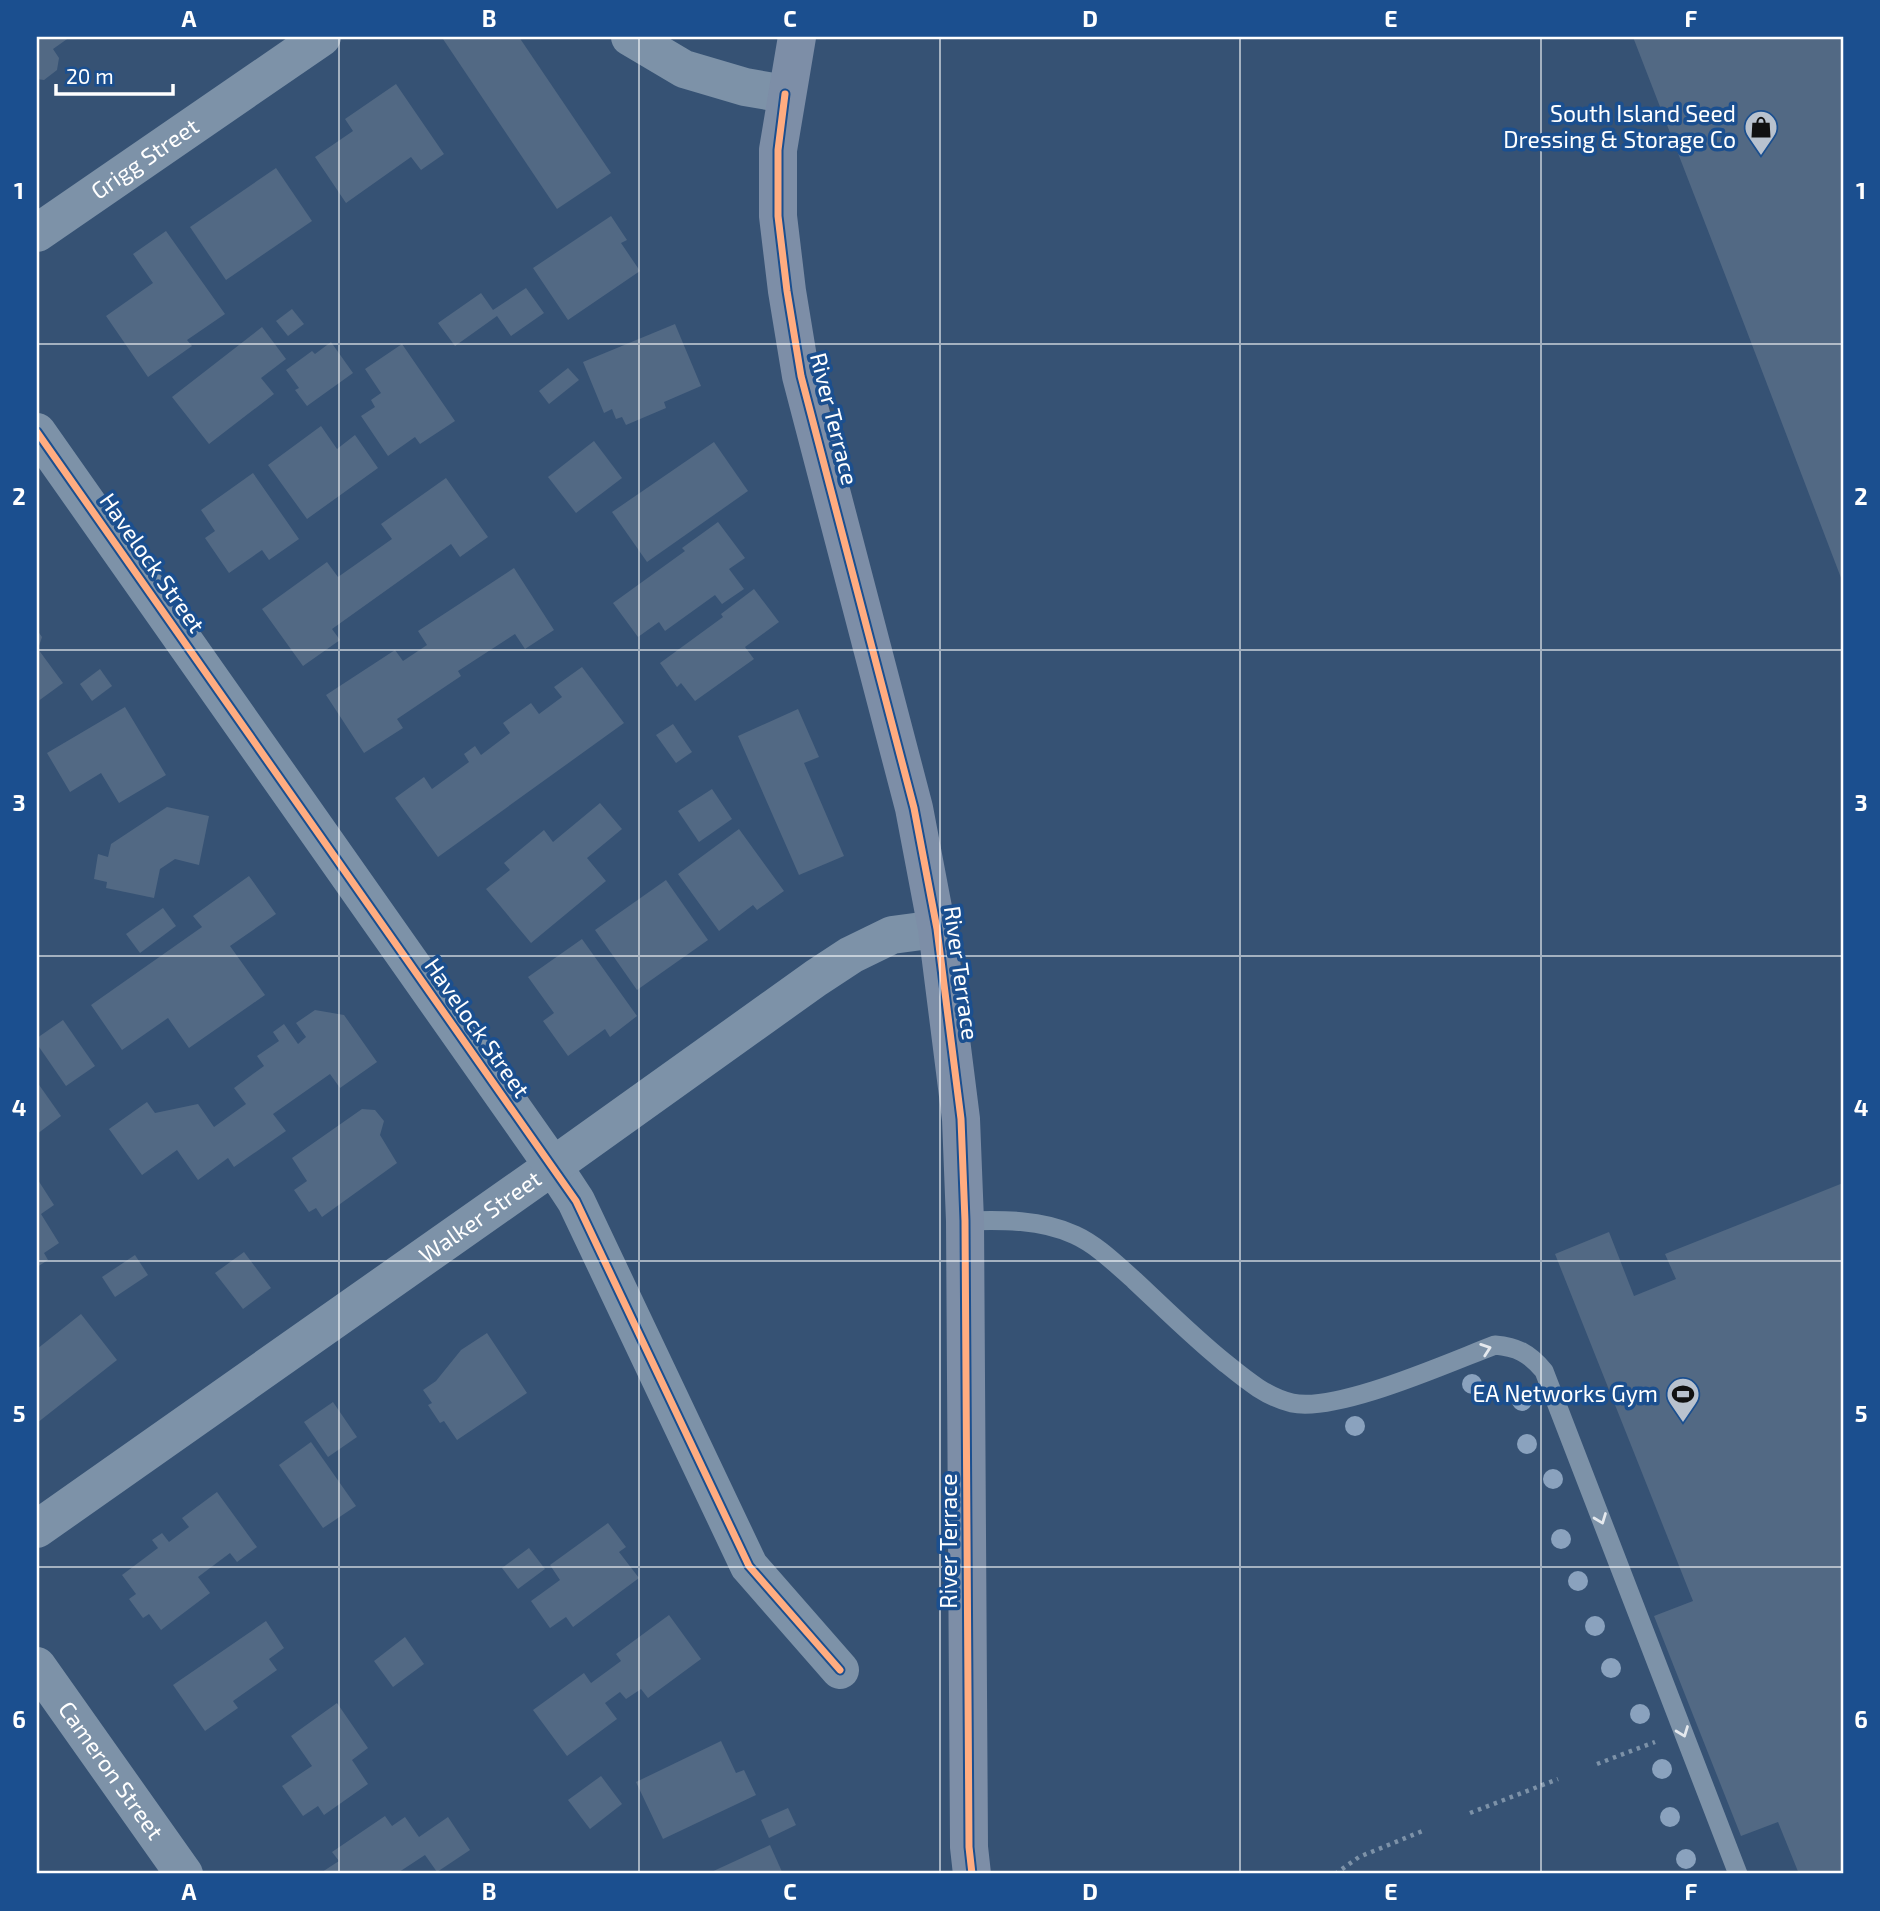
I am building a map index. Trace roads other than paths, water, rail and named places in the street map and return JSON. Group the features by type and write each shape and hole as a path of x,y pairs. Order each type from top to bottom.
{"main road":[{"name":"River Terrace","path":"797,37 785,94 778,150 778,216 787,291 802,376 915,808 937,929 961,1119 965,1222 969,1847 972,1874"}],"street":[{"name":"Grigg Street","path":"37,233 322,37"},
{"path":"629,37 684,69 744,87 785,94"},
{"name":"Havelock Street","path":"37,432 576,1200 749,1566 839,1670"},
{"name":"Walker Street","path":"37,1529 816,978 892,935 937,929"},
{"name":"Cameron Street","path":"37,1666 184,1874"}],"lane":[{"path":"965,1222 1009,1220 1045,1225 1076,1235 1105,1254 1240,1375 1262,1391 1293,1403 1323,1403 1346,1398 1495,1345 1515,1347 1533,1357 1544,1371 1738,1874"}],"place":[{"name":"South Island Seed Dressing & Storage Co","path":"1761,157"},
{"name":"EA Networks Gym","path":"1683,1424"}]}
